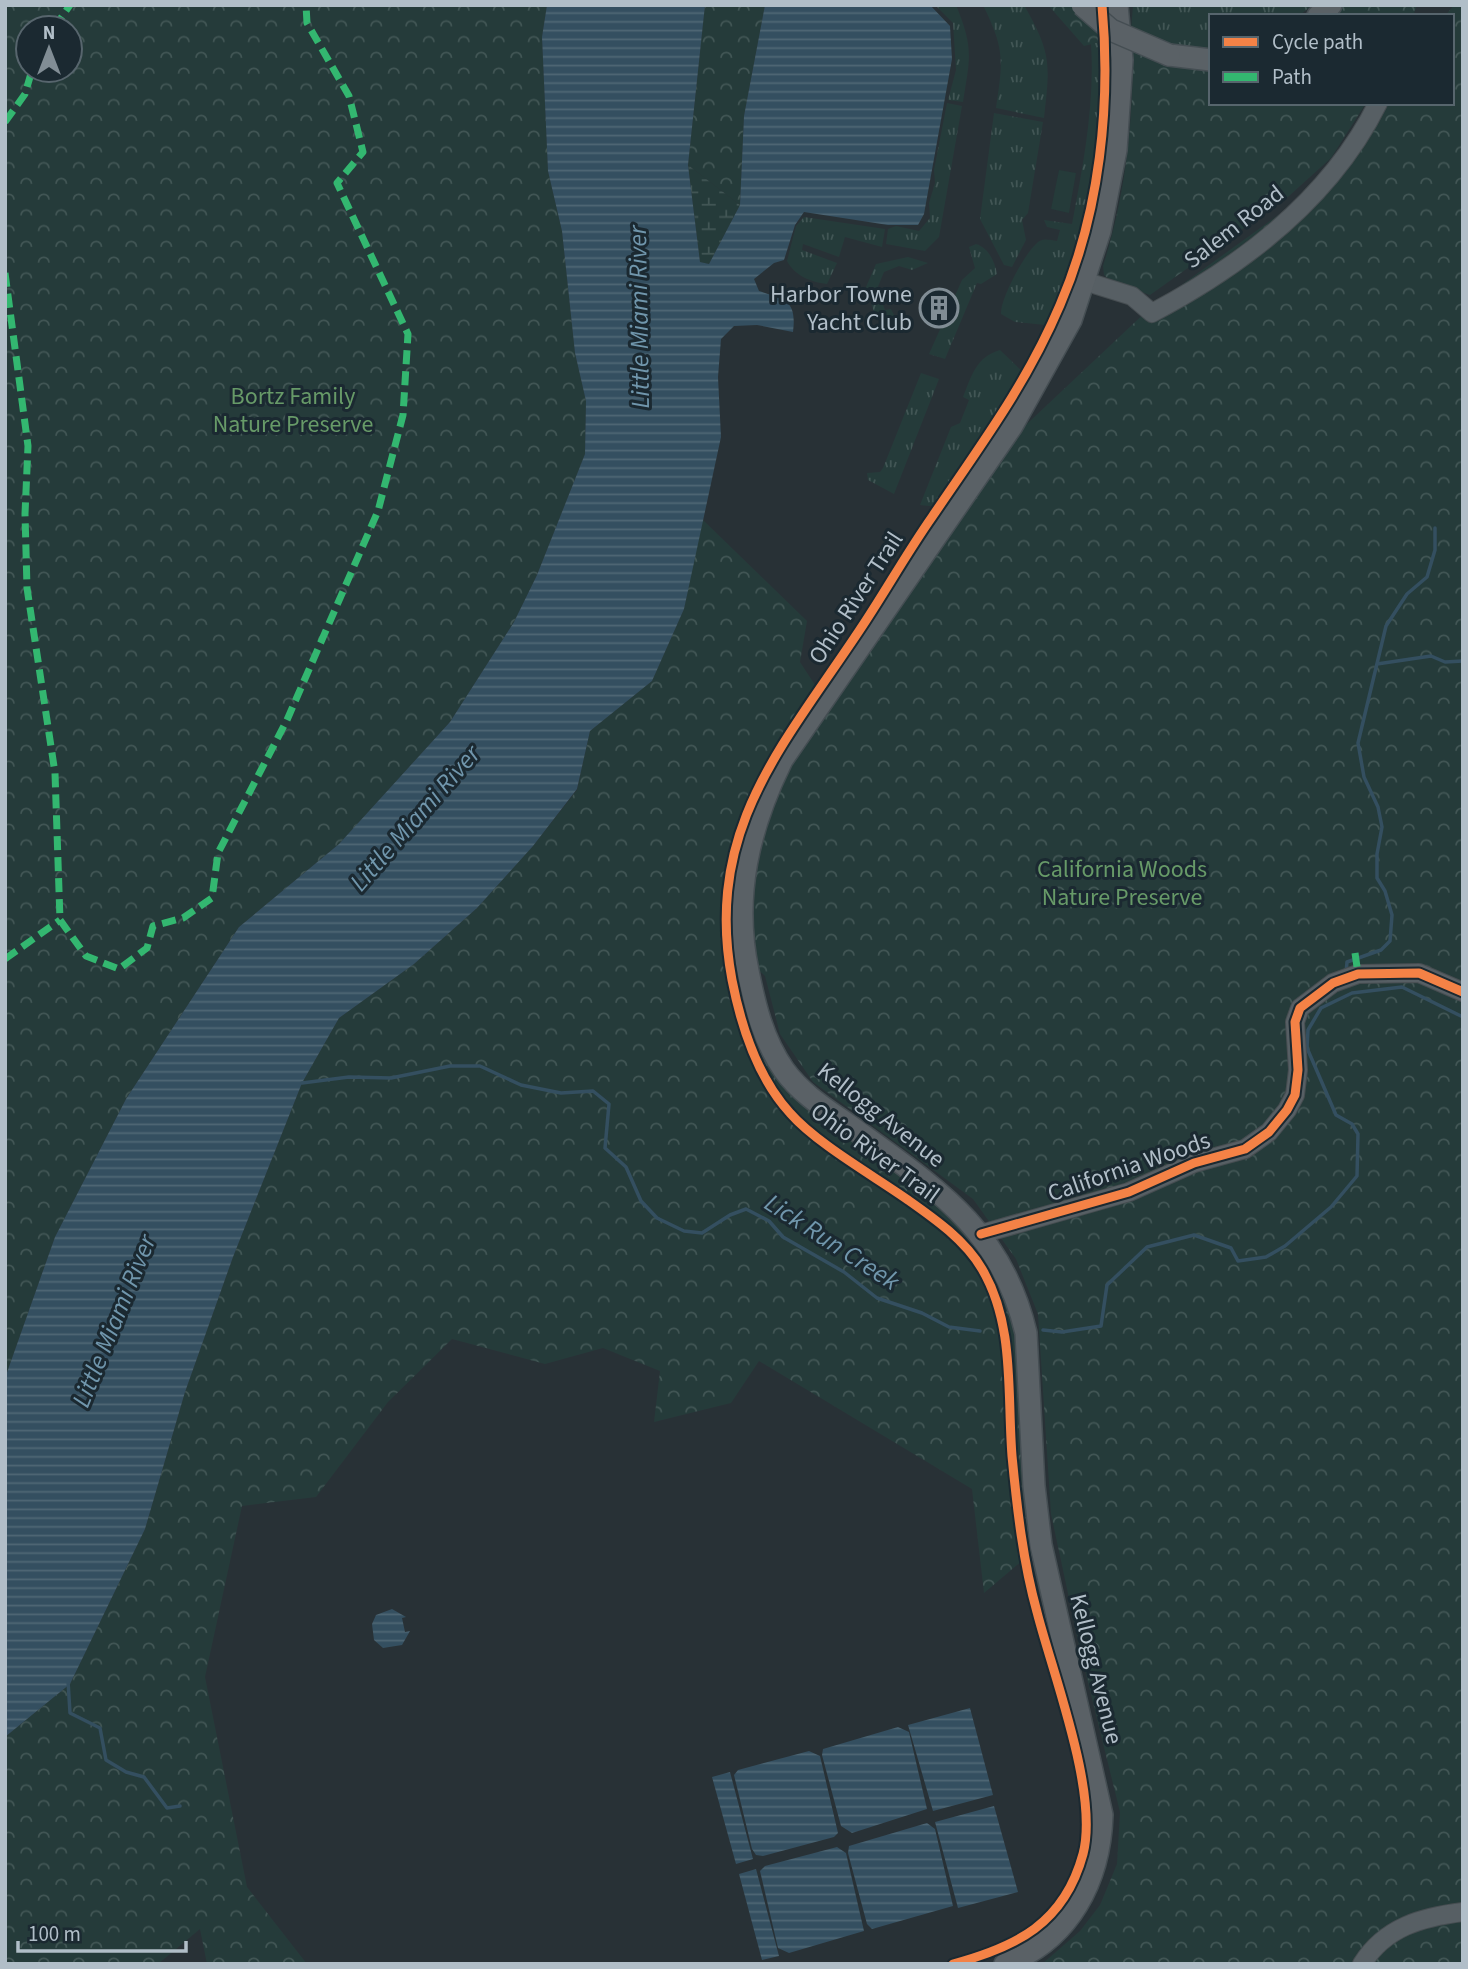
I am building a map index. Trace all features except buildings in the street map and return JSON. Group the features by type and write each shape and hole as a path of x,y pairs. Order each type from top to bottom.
{"main road":[{"path":"1082,5 1111,30 1169,55 1209,60"},
{"name":"Kellogg Avenue","path":"1009,1963 1039,1947 1057,1931 1083,1896 1098,1861 1102,1815 1041,1545 1034,1486 1026,1333 1014,1292 981,1234 948,1201 809,1097 785,1070 765,1036 747,969 742,930 743,878 755,821 782,760 1012,426 1058,348 1084,281 1106,206 1116,150 1122,87 1118,15"}],"street":[{"path":"1118,15 1124,20 1128,5"},
{"name":"Salem Road","path":"1084,281 1132,296 1152,313 1188,294 1252,250 1313,194 1359,138 1377,105"},
{"name":"California Woods","path":"981,1234 1129,1192 1194,1163 1245,1149 1287,1110 1295,1095 1298,1070 1295,1023 1300,1009 1333,983 1358,974 1419,972 1463,992"},
{"path":"1362,1964 1373,1948 1402,1926 1435,1915 1463,1912"}],"green space":[{"name":"Bortz Family Nature Preserve","path":"5,5 547,5 542,37 548,171 562,231 575,353 586,401 585,454 537,575 514,622 450,722 339,844 239,927 126,1099 55,1237 5,1378"},
{"path":"705,5 765,5 744,116 740,205 688,165"},
{"path":"935,5 956,5 966,32 969,63 963,102 948,100 956,70 953,23"},
{"path":"983,5 1024,5 1040,36 1047,60 1044,118 996,108 1001,66 999,45"},
{"path":"1048,5 1075,5 1100,30 1100,42 1084,46"},
{"path":"1133,5 1312,5 1301,14 1209,14 1209,49 1162,44 1131,31"},
{"path":"1342,5 1417,5 1414,14 1332,14"},
{"name":"California Woods Nature Preserve","path":"1454,5 1463,5 1463,1964 1042,1964 1080,1931 1100,1905 1117,1864 1120,1812 1081,1654 1051,1514 1038,1314 1016,1259 973,1199 813,1082 780,1034 765,976 746,959 785,1070 948,1201 1018,1300 1041,1545 984,1593 972,1489 759,1361 731,1403 654,1422 660,1371 603,1348 545,1364 452,1339 388,1402 316,1497 242,1506 205,1677 247,1887 307,1964 207,1964 200,1929 158,1964 5,1964 5,1737 70,1684 145,1529 185,1392 233,1257 302,1083 339,1018 414,964 477,908 533,846 577,790 590,731 652,681 684,609 702,519 807,621 800,662 815,685 918,544 1011,439 1151,307 1303,197 1375,105 1454,105 1454,14 1447,14"},
{"path":"1100,42 1095,152 1083,220 1073,254 1046,325 1015,322 1001,314 1004,298 1014,278 1025,257 1038,242 1057,241 1060,230 1047,227 1044,220 1072,224 1090,112 1091,44"},
{"path":"1133,48 1209,62 1209,105 1365,105 1331,158 1289,196 1150,295 1111,281 1104,275 1103,266 1123,185 1132,104"},
{"path":"947,103 962,106 939,237 925,251 886,244 888,229 896,226 919,231 930,218 929,203 935,183 934,170"},
{"path":"994,113 1043,122 1028,213 1022,220 1026,240 1012,267 1004,265 980,219"},
{"path":"688,165 740,205 709,264 700,262"},
{"path":"1059,170 1076,173 1069,213 1051,209"},
{"path":"804,217 885,229 882,247 845,237 839,257 803,244 802,250 837,263 827,284 809,280 794,271 787,261 796,226"},
{"path":"976,244 991,256 997,274 981,284 977,283 945,359 929,354 962,280 975,268 969,247"},
{"path":"908,257 928,263 912,270 899,266 884,272 877,289 885,310 891,309 897,321 905,326 903,330 875,315 866,287 876,264"},
{"path":"1000,350 1026,375 938,507 920,505 951,427 960,423 969,400 963,397 972,374 985,357"},
{"path":"921,373 939,379 894,494 868,480 867,473 880,472 883,468"}],"water":[{"name":"Little Miami River","path":"547,5 705,5 688,165 700,262 709,264 740,205 744,116 765,5 930,5 950,26 952,59 924,214 918,225 888,225 804,212 795,225 784,260 774,263 754,279 759,291 782,299 791,307 793,332 757,325 734,326 721,339 718,377 721,437 684,609 652,681 590,731 577,789 533,846 477,908 414,964 339,1018 302,1083 233,1257 185,1392 145,1529 70,1684 5,1737 5,1378 55,1237 126,1099 239,927 339,844 450,722 514,622 537,575 585,454 586,401 575,353 562,231 548,171 542,37"},
{"path":"392,1609 406,1617 402,1618 405,1632 410,1631 402,1645 383,1648 374,1640 372,1624 376,1615"},
{"path":"970,1708 993,1795 933,1811 908,1725"},
{"path":"898,1727 909,1732 927,1809 852,1833 841,1826 822,1755 823,1749"},
{"path":"809,1751 820,1756 838,1833 834,1837 763,1856 756,1855 752,1849 734,1775 738,1770"},
{"path":"730,1772 753,1859 736,1864 712,1777"},
{"path":"994,1806 1018,1892 958,1908 935,1822"},
{"path":"927,1823 935,1829 953,1906 872,1929 867,1924 848,1853 849,1846"},
{"path":"837,1847 846,1853 864,1931 789,1953 778,1948 760,1871 765,1866"},
{"path":"756,1869 779,1956 762,1960 739,1874"}],"waterway":[{"path":"1346,973 1347,962 1381,950 1390,941 1392,915 1385,891 1377,878 1377,854 1382,827 1378,807 1364,777 1358,743 1386,626 1407,594 1427,577 1435,550 1435,528"},
{"path":"1377,664 1431,656 1445,662 1463,661"},
{"name":"Lick Run Creek","path":"1043,1330 1062,1332 1101,1326 1107,1285 1147,1247 1194,1235 1231,1248 1238,1261 1266,1257 1285,1246 1331,1207 1357,1176 1358,1134 1352,1124 1336,1115 1307,1048 1308,1030 1321,1008 1352,993 1402,987 1463,1017"},
{"name":"Lick Run Creek","path":"302,1083 349,1077 391,1078 450,1066 480,1066 521,1085 561,1093 593,1091 609,1104 605,1148 626,1167 641,1201 657,1218 684,1231 702,1233 730,1215 746,1209 769,1221 783,1237 844,1272 877,1298 922,1313 949,1327 980,1331"},
{"path":"68,1681 70,1713 100,1728 106,1760 126,1772 144,1777 167,1808 180,1806"}],"marked path":[{"path":"64,14 70,5"},
{"path":"5,273 28,446 25,514 27,588 55,773 60,920 86,956 119,969 147,948 153,926 183,918 212,898 218,853 287,720 378,511 403,415 408,334 337,183 363,152 349,96 307,23 306,5"},
{"path":"5,122 25,94 28,84"},
{"path":"5,959 60,920"},
{"path":"1355,953 1358,974"}],"cycle path":[{"name":"Ohio River Trail","path":"953,1964 1017,1940 1050,1915 1075,1878 1083,1854 1086,1829 1080,1767 1032,1593 1024,1554 1012,1456 1005,1336 993,1290 967,1249 929,1215 815,1136 790,1113 768,1084 746,1033 732,980 726,927 729,878 740,834 756,793 778,753 1017,389 1060,305 1085,233 1099,158 1105,81 1102,5"},
{"path":"981,1234 1129,1192 1194,1163 1245,1149 1269,1132 1295,1095 1298,1070 1295,1022 1300,1008 1333,983 1358,974 1419,973 1463,992"}],"place":[{"name":"Harbor Towne Yacht Club","path":"939,308"}]}
